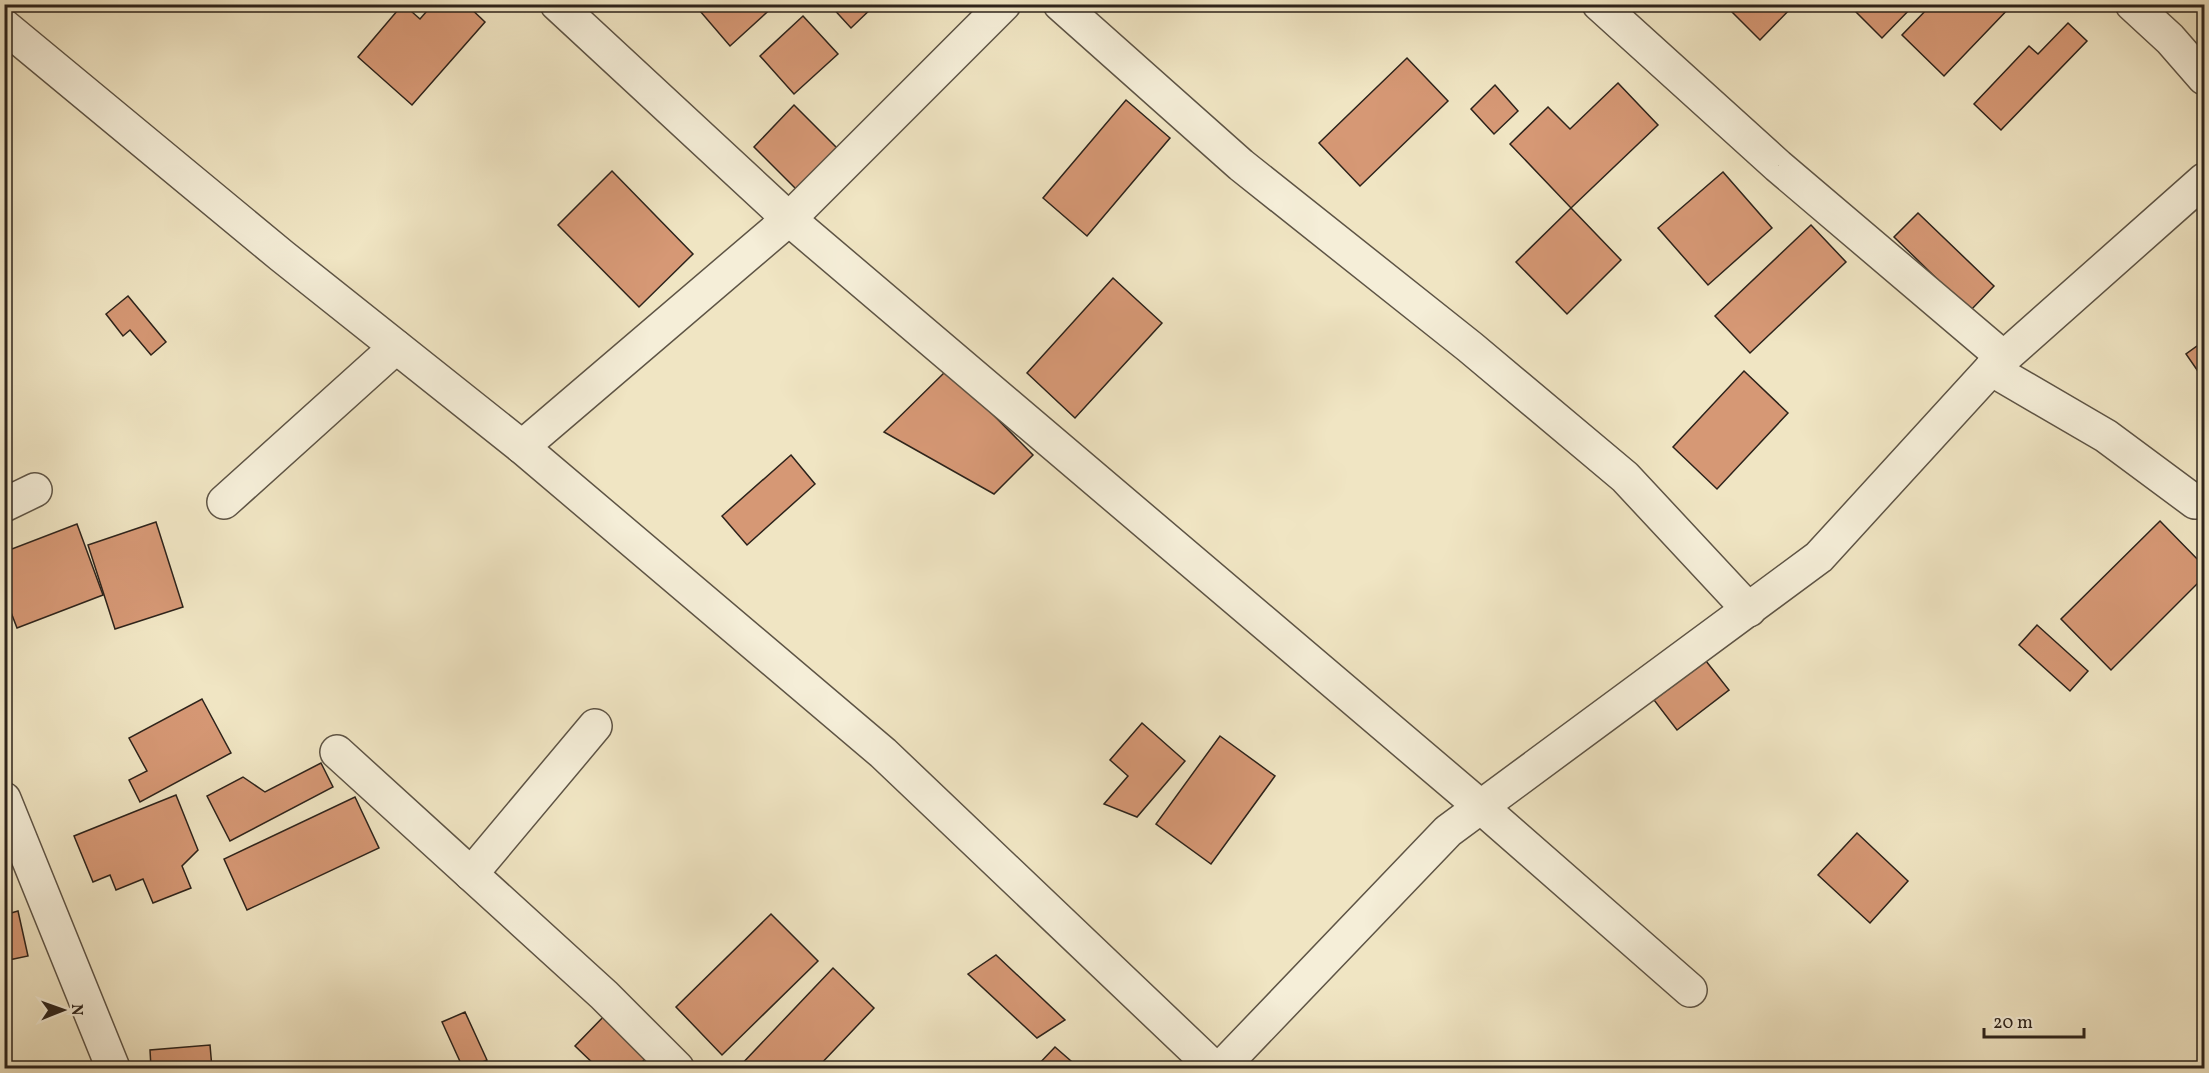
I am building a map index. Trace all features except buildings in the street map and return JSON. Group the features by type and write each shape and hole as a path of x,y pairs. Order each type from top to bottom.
{"street":[{"path":"557,4 789,219 1481,807 1690,990"},
{"path":"522,447 789,219 1004,4"},
{"path":"1060,4 1240,165 1470,347 1624,477 1749,610"},
{"path":"1599,4 1998,363 2106,436 2195,502"},
{"path":"2132,4 2170,39 2205,78"},
{"path":"4,26 282,256 522,447 883,753 1214,1068"},
{"path":"1221,1068 1448,831 1819,557 1998,363 2205,180"},
{"path":"224,502 396,347"},
{"path":"4,505 35,490"},
{"path":"471,874 595,726"},
{"path":"337,752 604,995 678,1068"},
{"path":"4,799 113,1068"}]}
